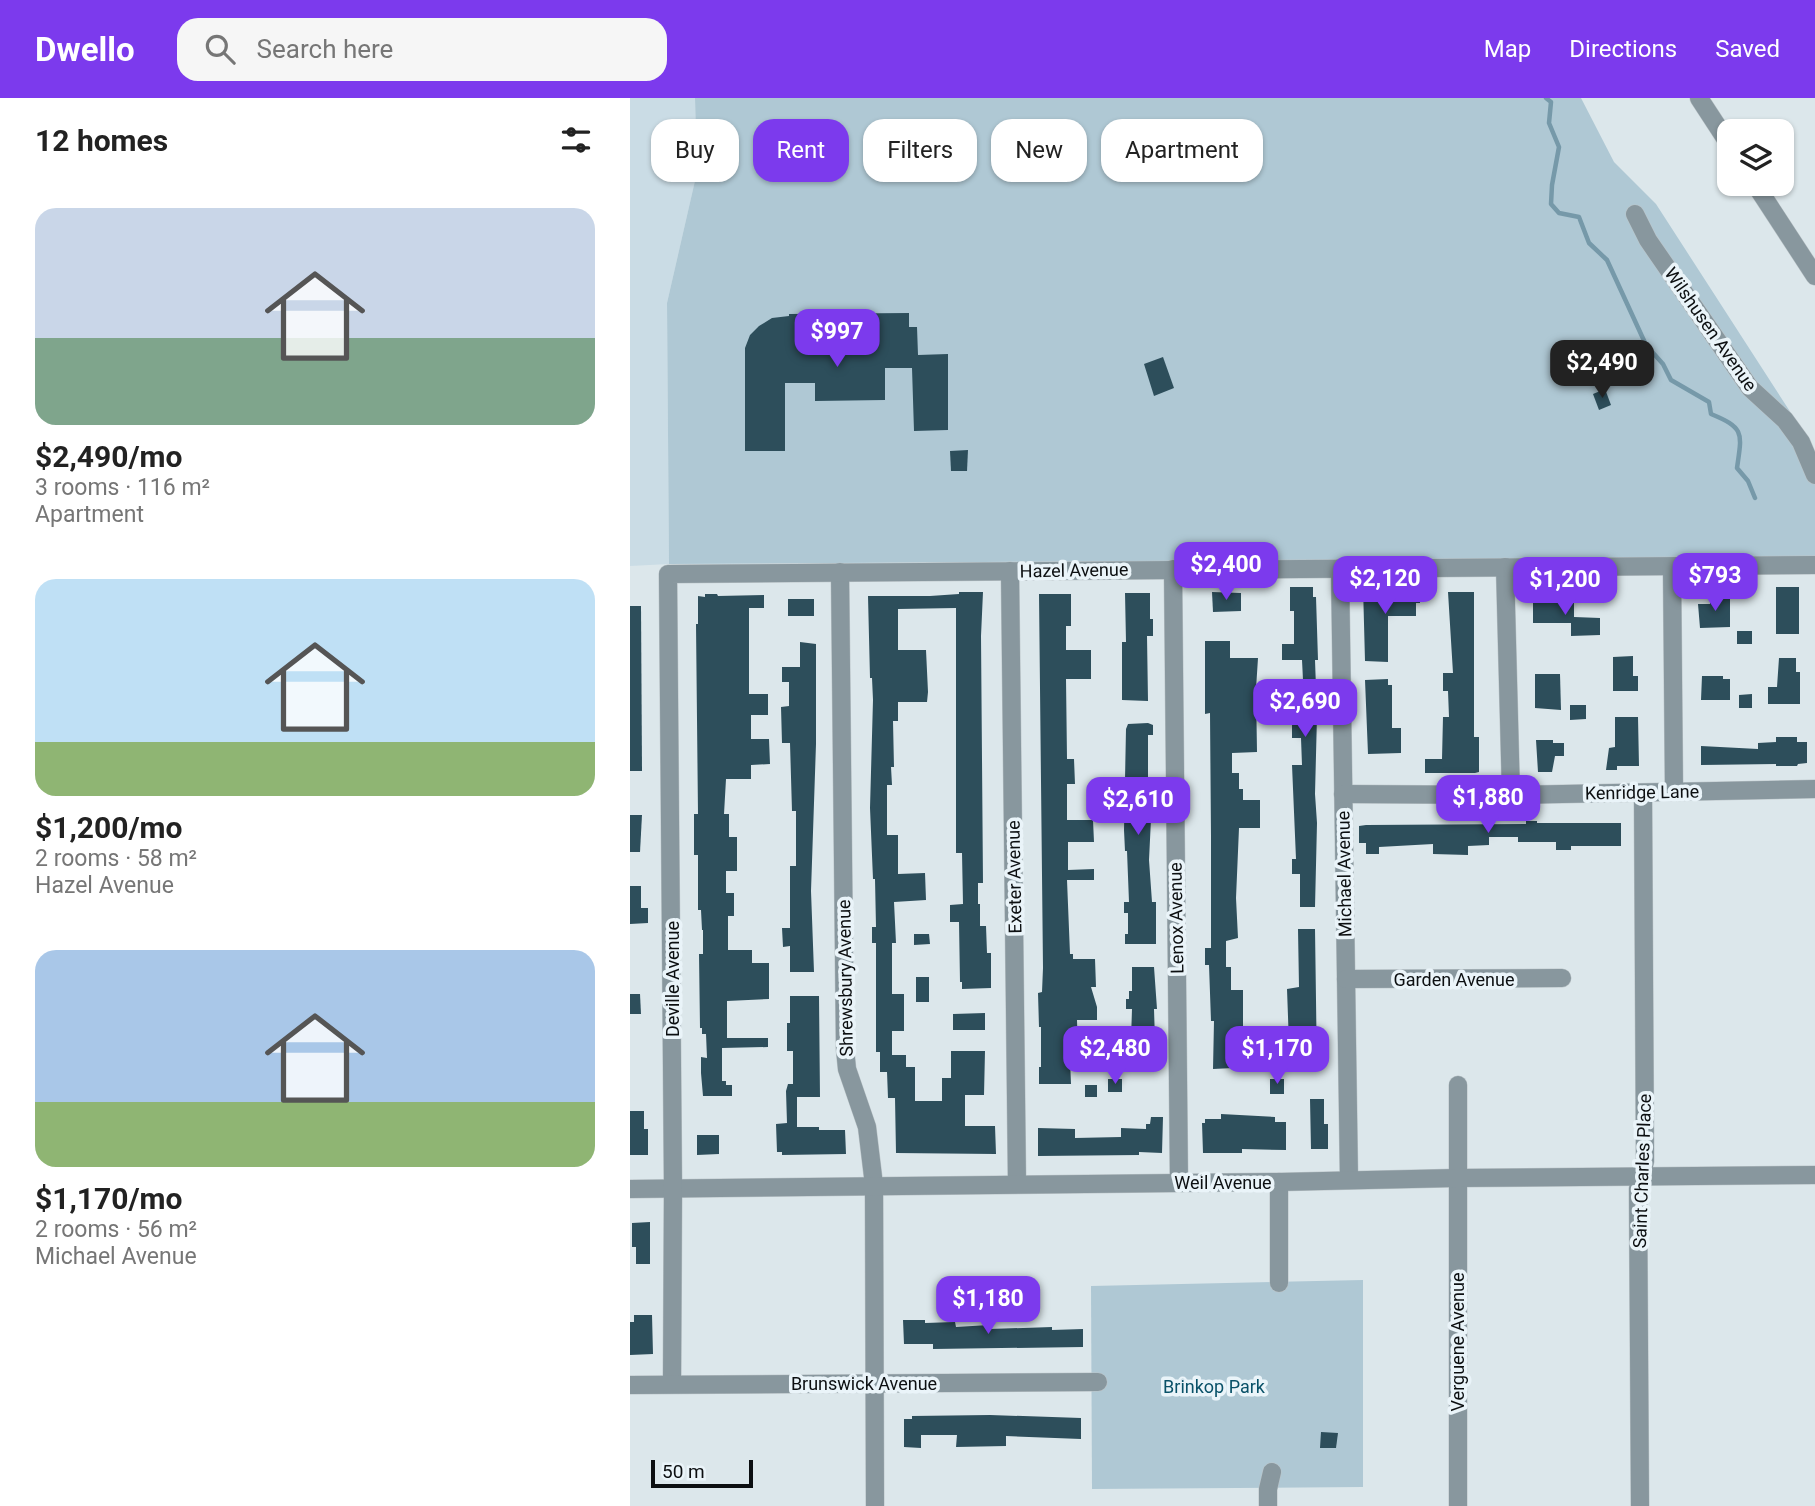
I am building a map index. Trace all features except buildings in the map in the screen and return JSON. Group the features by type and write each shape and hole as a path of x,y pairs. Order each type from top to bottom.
{"street":[{"path":"1699,98 1717,126"},
{"path":"1763,196 1815,276"},
{"name":"Wilshusen Avenue","path":"1635,214 1648,240 1750,388 1785,420 1794,432 1814,468 1815,475"},
{"name":"Hazel Avenue","path":"668,574 1815,565"},
{"path":"1505,567 1511,795"},
{"path":"1672,567 1674,791"},
{"name":"Michael Avenue","path":"1340,568 1349,1180"},
{"name":"Lenox Avenue","path":"1172,569 1179,1182"},
{"name":"Exeter Avenue","path":"1010,571 1017,1184"},
{"name":"Shrewsbury Avenue","path":"840,572 845,1049 848,1069 867,1127 874,1185 875,1506"},
{"name":"Deville Avenue","path":"668,574 672,1384"},
{"name":"Kenridge Lane","path":"1343,794 1511,795 1815,789"},
{"name":"Saint Charles Place","path":"1640,1506 1638,1189 1645,1161 1643,793"},
{"name":"Garden Avenue","path":"1346,979 1562,978"},
{"name":"Verguene Avenue","path":"1458,1085 1458,1506"},
{"name":"Weil Avenue","path":"630,1189 1815,1175"},
{"path":"1279,1182 1279,1283"},
{"name":"Brunswick Avenue","path":"630,1385 1098,1381"},
{"path":"1268,1506 1272,1472"}],"shaded area":[{"path":"630,98 695,98 696,119 651,119 651,182 695,182 667,303 669,564 630,566"}],"green space":[{"path":"695,98 1581,98 1614,162 1656,204 1800,427 1815,459 1815,557 669,564 667,303 695,182 739,182 739,119 696,119"},
{"name":"Brinkop Park","path":"1363,1280 1363,1487 1092,1489 1091,1286"}],"waterway":[{"path":"1546,98 1551,102 1549,123 1559,147 1551,204 1559,213 1579,217 1589,243 1607,260 1646,345 1663,364 1671,380 1709,402 1711,414 1730,423 1739,433 1737,468 1748,481 1755,498"}]}
